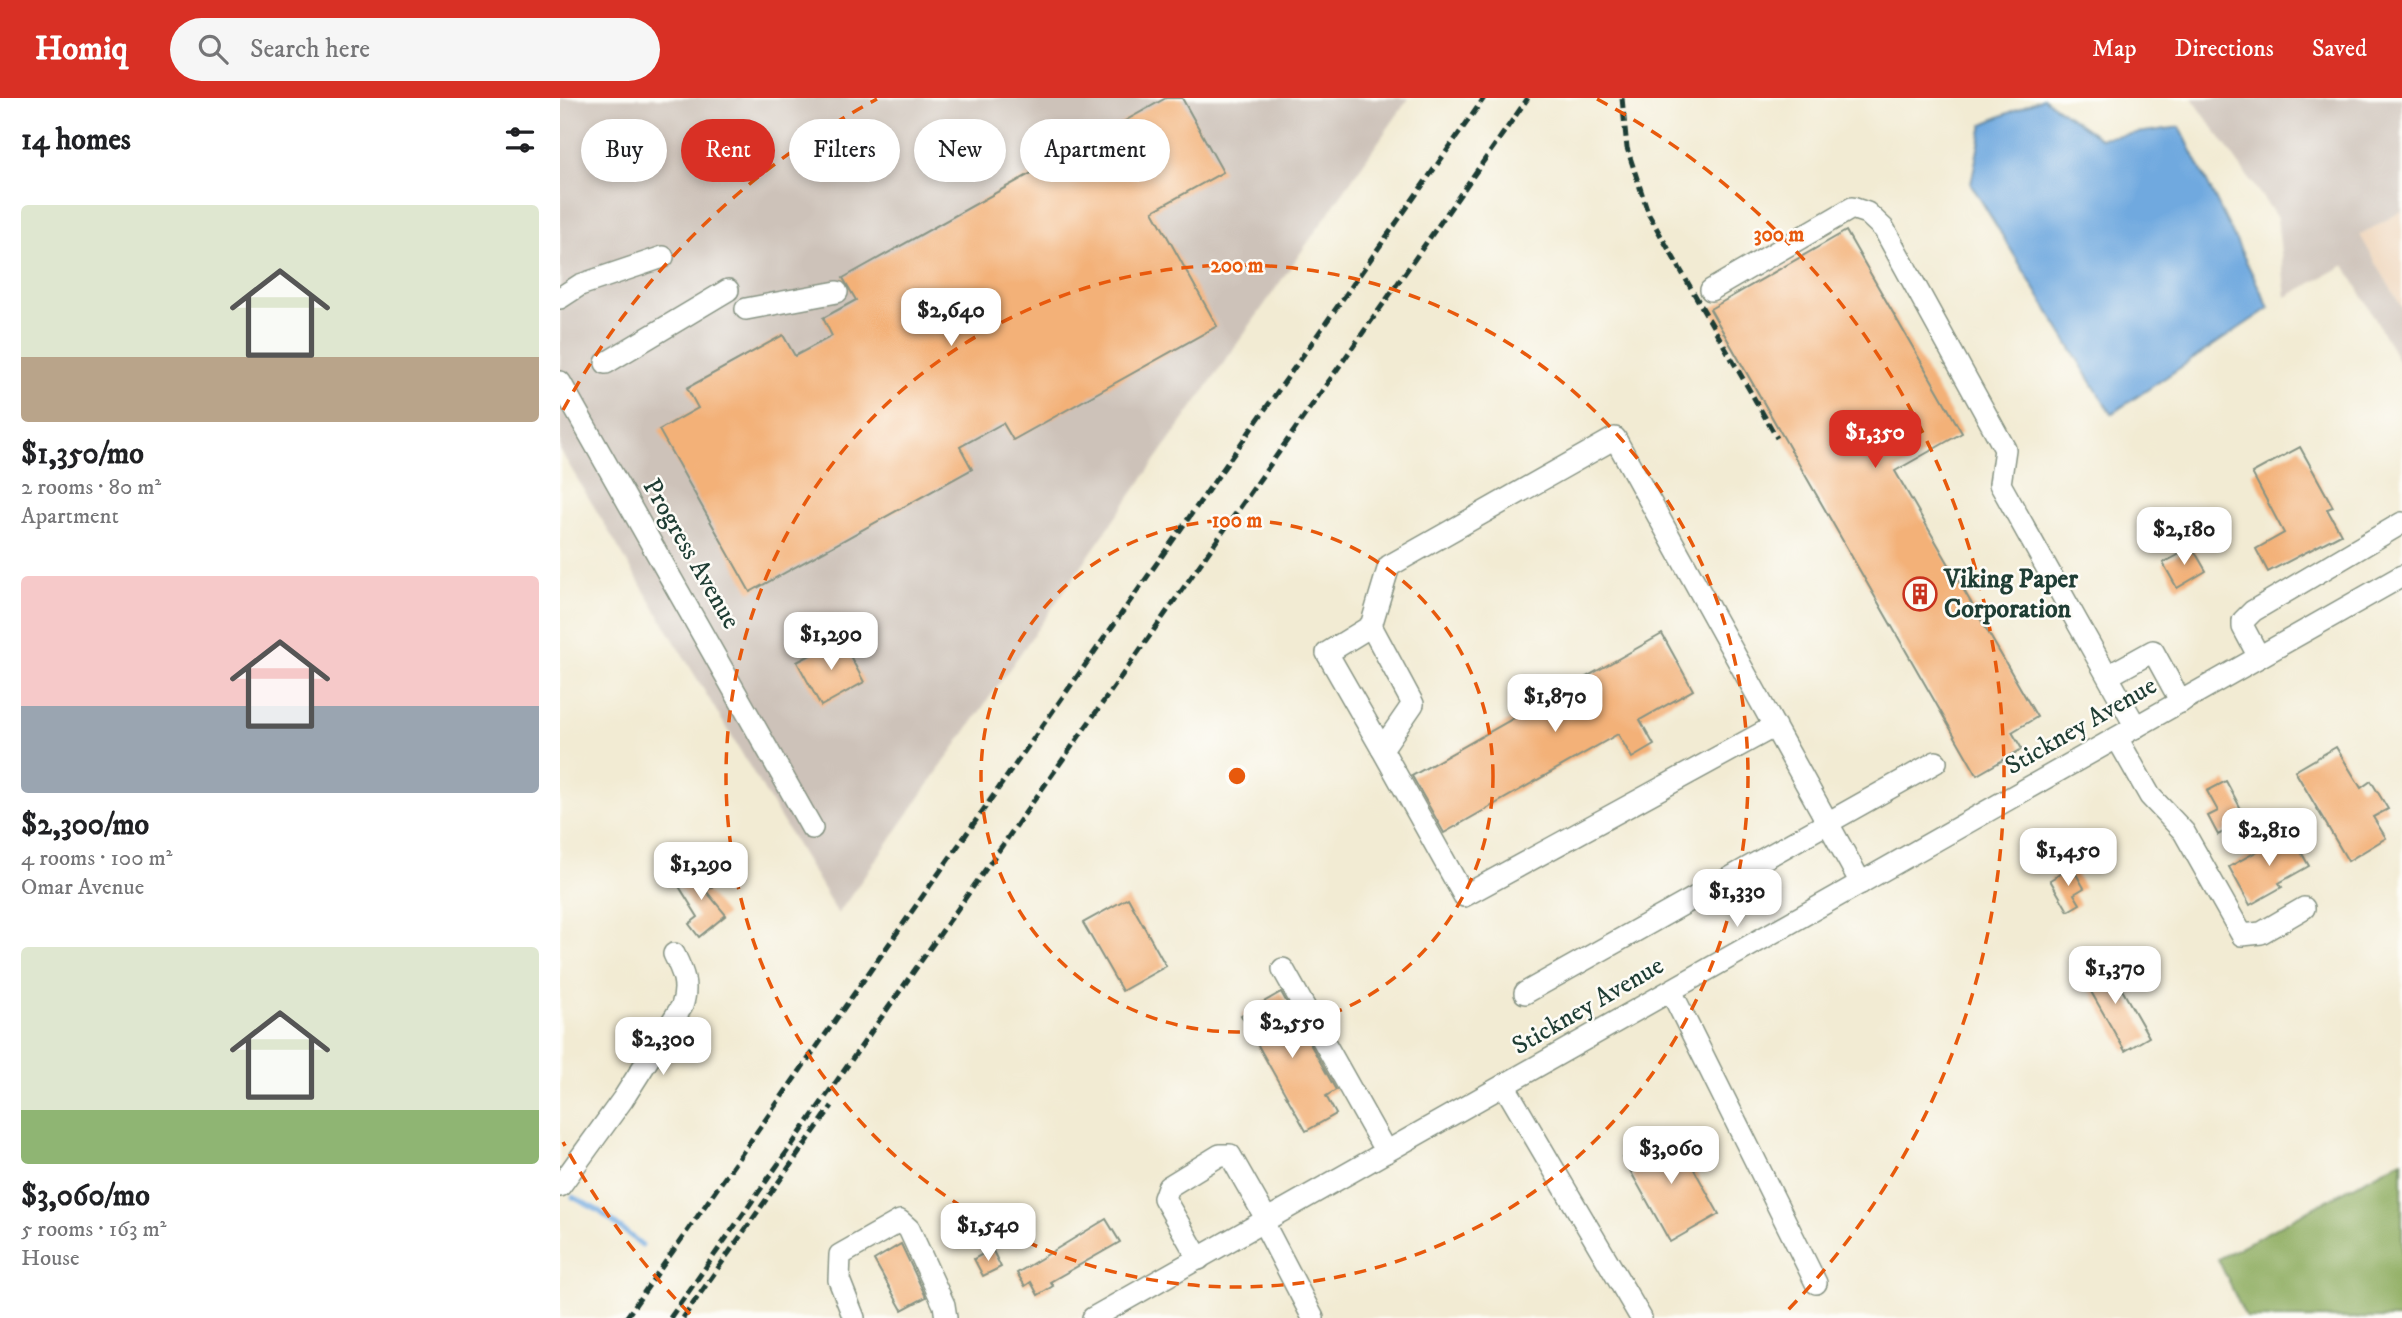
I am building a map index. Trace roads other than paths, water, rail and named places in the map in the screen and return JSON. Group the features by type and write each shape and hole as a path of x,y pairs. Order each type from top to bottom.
{"street":[{"path":"1710,290 1852,208 1867,214 1884,229 2005,449 2000,484 2136,727"},
{"path":"560,298 580,285 663,257"},
{"path":"606,363 728,290"},
{"path":"746,309 837,292"},
{"name":"Progress Avenue","path":"560,382 812,828"},
{"path":"1775,726 1465,896 1328,653 1371,626 1389,566 1615,438 1775,726 1861,883"},
{"path":"2259,657 2242,627 2243,621 2253,611 2402,523"},
{"name":"Stickney Avenue","path":"1093,1318 2402,576"},
{"path":"1371,626 1413,704 1382,749"},
{"path":"2108,676 2153,651 2180,702"},
{"path":"2117,738 2150,796 2184,832 2242,934 2262,933 2304,908"},
{"path":"1525,993 1936,762"},
{"path":"560,1186 650,1059 682,1006 687,989 685,977 674,954"},
{"path":"1283,970 1386,1152"},
{"path":"1671,991 1816,1283"},
{"path":"1504,1085 1641,1318"},
{"path":"1199,1259 1164,1198 1168,1187 1220,1155 1230,1155 1313,1318"},
{"path":"854,1318 839,1280 840,1255 900,1220 909,1229 944,1305 946,1318"}],"water":[{"path":"2043,98 2100,138 2180,127 2269,308 2111,414 1971,184 1983,124"}],"waterway":[{"path":"573,1197 599,1211 642,1245"}],"railway":[{"path":"626,1318 1484,98"},
{"path":"670,1318 1528,98"},
{"path":"1622,98 1627,148 1649,215 1777,438"},
{"path":"683,1318 832,1106"}],"place":[{"name":"Viking Paper Corporation","path":"1920,594"}]}
